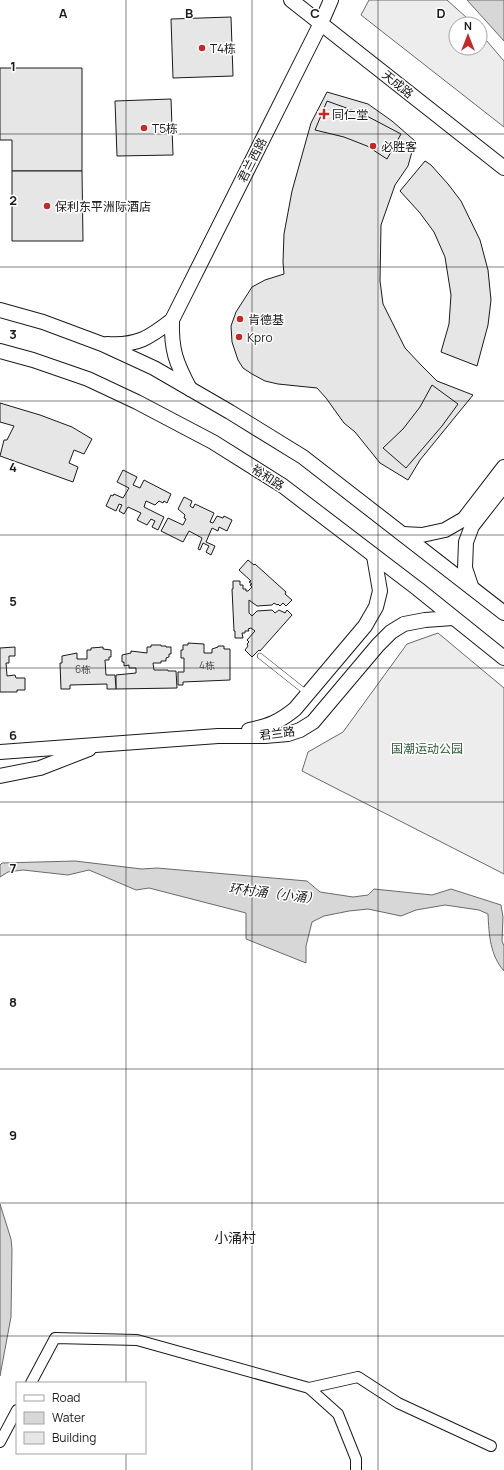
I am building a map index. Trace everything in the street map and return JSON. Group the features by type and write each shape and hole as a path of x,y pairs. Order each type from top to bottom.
{"street":[{"name":"天成路","path":"291,0 504,168"},
{"name":"君兰西路","path":"172,320 321,23 331,0"},
{"path":"0,310 43,322 102,344 154,368 190,389 303,457 504,613"},
{"path":"102,344 120,345 141,341 155,334 172,320"},
{"path":"172,320 171,336 173,350 178,367 190,389"},
{"name":"裕和路","path":"0,351 33,360 88,379 137,402 213,442 283,486 504,658"},
{"path":"403,534 422,535 445,530 464,519 504,467"},
{"path":"471,586 465,568 466,542 472,526 504,485"},
{"path":"218,736 267,727 282,719 308,694 365,626 376,608 380,591 374,556"},
{"name":"君兰路","path":"0,752 218,736 265,736 288,734 300,730 313,722 378,645 391,632 404,624 425,620 453,618"},
{"name":"君兰路","path":"0,776 40,768 102,744"},
{"path":"32,1382 55,1338 137,1340 309,1388 338,1414 356,1459 356,1470"},
{"path":"309,1388 358,1377 398,1403 491,1446"},
{"path":"0,1442 16,1412"}],"lane":[{"path":"260,656 308,694"}],"shaded area":[{"path":"369,0 447,0 465,16 448,16 448,56 488,56 488,42 504,61 504,127 361,15"},
{"name":"国潮运动公园","path":"438,633 504,688 504,874 302,771 308,752 343,732 407,644"}],"water":[{"path":"467,0 504,0 504,41 488,23 488,16 481,16"},
{"name":"环村涌（小涌）","path":"75,861 142,869 157,868 307,881 320,892 353,897 368,895 374,889 432,895 451,889 501,905 503,917 502,941 504,946 504,971 499,965 491,944 488,914 479,910 445,905 416,910 401,916 368,909 324,916 312,922 306,946 306,963 246,939 246,913 149,888 136,890 89,870 68,875 23,870 8,872 0,877 0,865 2,863"},
{"path":"0,1204 11,1239 12,1249 11,1317 0,1376"}],"building":[{"name":"T4栋","path":"231,17 233,76 173,78 171,19"},
{"path":"0,68 82,68 82,171 12,171 12,140 0,140"},
{"path":"327,92 368,104 392,121 415,141 408,166 395,185 381,225 380,281 383,304 405,348 421,365 437,381 473,395 420,460 408,480 380,463 355,432 344,423 317,388 278,384 265,381 252,374 243,368 238,360 232,342 231,326 236,312 252,287 265,280 284,274 284,234 292,191 311,123"},
{"name":"T5栋","path":"171,99 173,155 117,156 115,101"},
{"path":"327,101 363,114 401,134 387,159 367,146 344,137 315,130"},
{"path":"425,161 431,165 461,201 480,240 488,270 491,300 488,325 477,366 441,352 449,324 451,295 445,257 434,232 420,213 400,191"},
{"name":"保利东平洲际酒店","path":"12,171 82,171 83,241 12,241"},
{"path":"432,385 458,404 442,426 406,468 383,448 403,429 420,407"},
{"path":"0,403 40,415 72,427 92,439 84,454 74,450 69,463 78,467 73,482 0,456 4,440 7,440 14,426 0,422"},
{"path":"123,470 137,477 133,485 140,488 144,480 171,494 167,503 164,501 163,503 159,501 155,505 146,501 144,507 164,517 158,530 152,527 155,521 151,519 147,525 137,520 141,513 128,507 124,514 119,511 122,505 119,504 116,511 106,506 111,495 113,496 114,494 123,498 129,488 117,482"},
{"path":"184,497 192,501 190,506 193,508 195,504 214,513 210,522 213,523 217,516 223,518 224,516 232,520 227,531 219,527 218,531 212,528 206,542 215,546 211,555 206,552 209,546 203,543 200,550 198,549 202,538 189,531 183,542 161,531 168,518 183,525 186,519 184,518 185,515 178,509"},
{"path":"248,560 254,565 255,564 286,592 285,594 292,600 286,606 283,603 280,606 274,603 272,605 257,606 249,600 249,613 252,616 257,611 272,610 275,613 279,610 285,613 287,610 292,615 260,651 259,650 252,657 245,650 249,642 247,640 255,631 251,628 248,629 249,631 242,633 243,638 235,638 232,589 233,581 240,581 240,585 243,585 243,589 246,589 246,591 252,587 250,585 252,584 249,582 251,581 239,570"},
{"path":"188,643 204,644 204,653 212,653 212,649 218,646 224,646 224,649 230,649 230,680 183,682 183,685 178,685 178,672 184,672 184,658 181,658 181,650 183,650 183,645 188,645"},
{"path":"151,645 171,647 171,654 169,654 169,657 166,658 166,661 161,661 161,663 153,663 154,670 176,671 177,688 116,689 116,675 136,673 136,668 129,668 129,665 124,666 124,662 122,662 122,655 131,653 131,651 147,653 147,647 151,647"},
{"path":"15,647 15,656 9,656 9,663 6,663 7,676 15,675 16,678 25,678 25,690 17,690 17,692 0,692 0,648"},
{"path":"103,647 103,649 111,650 111,657 109,657 109,660 105,660 106,675 115,675 116,689 107,689 107,684 70,685 70,689 61,689 60,663 62,663 62,656 77,653 77,659 87,659 87,650 91,650 91,648"}],"place":[{"name":"T4栋","path":"202,48"},
{"name":"同仁堂","path":"324,114"},
{"name":"T5栋","path":"144,128"},
{"name":"必胜客","path":"373,146"},
{"name":"保利东平洲际酒店","path":"47,206"},
{"name":"肯德基","path":"240,319"},
{"name":"Kpro","path":"239,337"}],"district":[{"name":"小涌村","path":"235,1237"}]}
